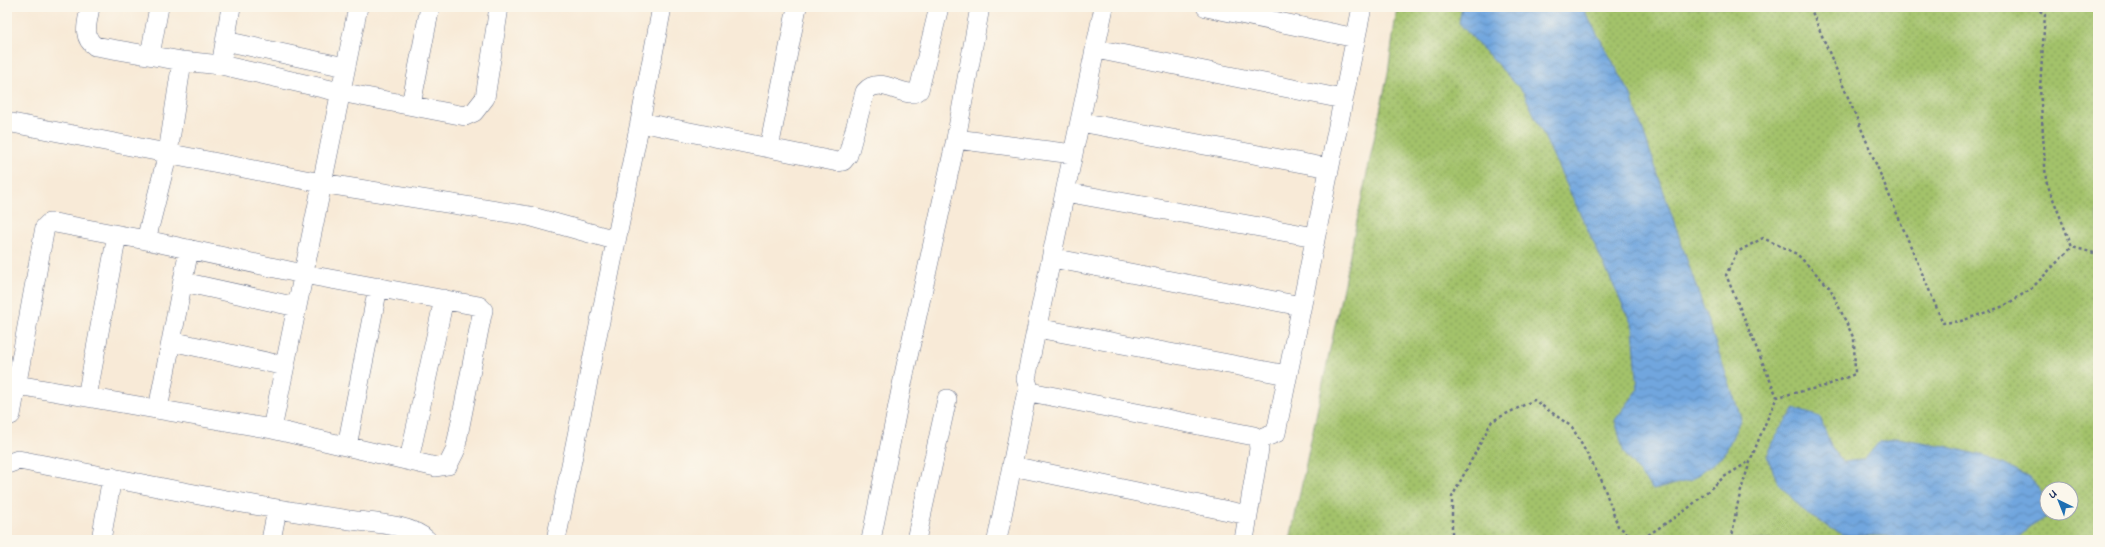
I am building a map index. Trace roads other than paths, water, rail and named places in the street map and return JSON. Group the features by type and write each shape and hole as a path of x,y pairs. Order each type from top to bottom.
{"street":[{"path":"90,7 86,33 90,42 95,46 182,61 221,65 340,92 465,116 474,112 485,98 499,7"},
{"path":"150,55 159,7"},
{"path":"221,65 231,7"},
{"path":"272,429 358,7"},
{"path":"411,105 430,7"},
{"path":"556,540 662,7"},
{"path":"769,148 797,7"},
{"path":"871,540 905,370 956,139 980,7"},
{"path":"1030,392 1026,379 1104,7"},
{"path":"1206,7 1356,38"},
{"path":"1258,440 1276,433 1362,7"},
{"path":"640,122 838,162 843,161 848,155 865,92 868,89 877,84 913,93 919,90 934,10"},
{"path":"225,41 345,67"},
{"path":"1096,49 1343,99"},
{"path":"146,240 168,153 182,61"},
{"path":"7,122 321,183 529,216 615,240"},
{"path":"1080,122 1329,168"},
{"path":"956,139 1073,154"},
{"path":"1065,192 1315,238"},
{"path":"11,415 46,226 55,223 146,240 303,274 479,306 482,310 455,451 448,465 436,467 272,429 17,385"},
{"path":"87,397 117,235"},
{"path":"158,409 189,249"},
{"path":"1052,258 1302,306"},
{"path":"183,282 297,307"},
{"path":"347,446 378,287"},
{"path":"409,460 444,300"},
{"path":"1037,328 1287,375"},
{"path":"171,340 285,366"},
{"path":"1030,392 1246,433 1254,436 1258,440 1259,449 1244,540"},
{"path":"997,540 1026,396 1030,392"},
{"path":"916,540 947,399"},
{"path":"7,464 18,460 277,510 399,527 422,535 427,540"},
{"path":"1012,466 1248,515"},
{"path":"101,540 112,477"},
{"path":"271,540 277,510"}],"water":[{"path":"1462,7 1582,7 1630,93 1741,418 1724,455 1691,480 1653,490 1624,453 1615,420 1638,390 1633,327 1524,93 1459,23"},
{"path":"1795,409 1820,417 1832,449 1844,462 1865,459 1879,442 1897,438 1945,446 1988,457 2030,478 2039,490 2040,521 2015,540 1897,540 1887,536 1843,535 1807,514 1778,483 1767,456 1779,430"}]}
